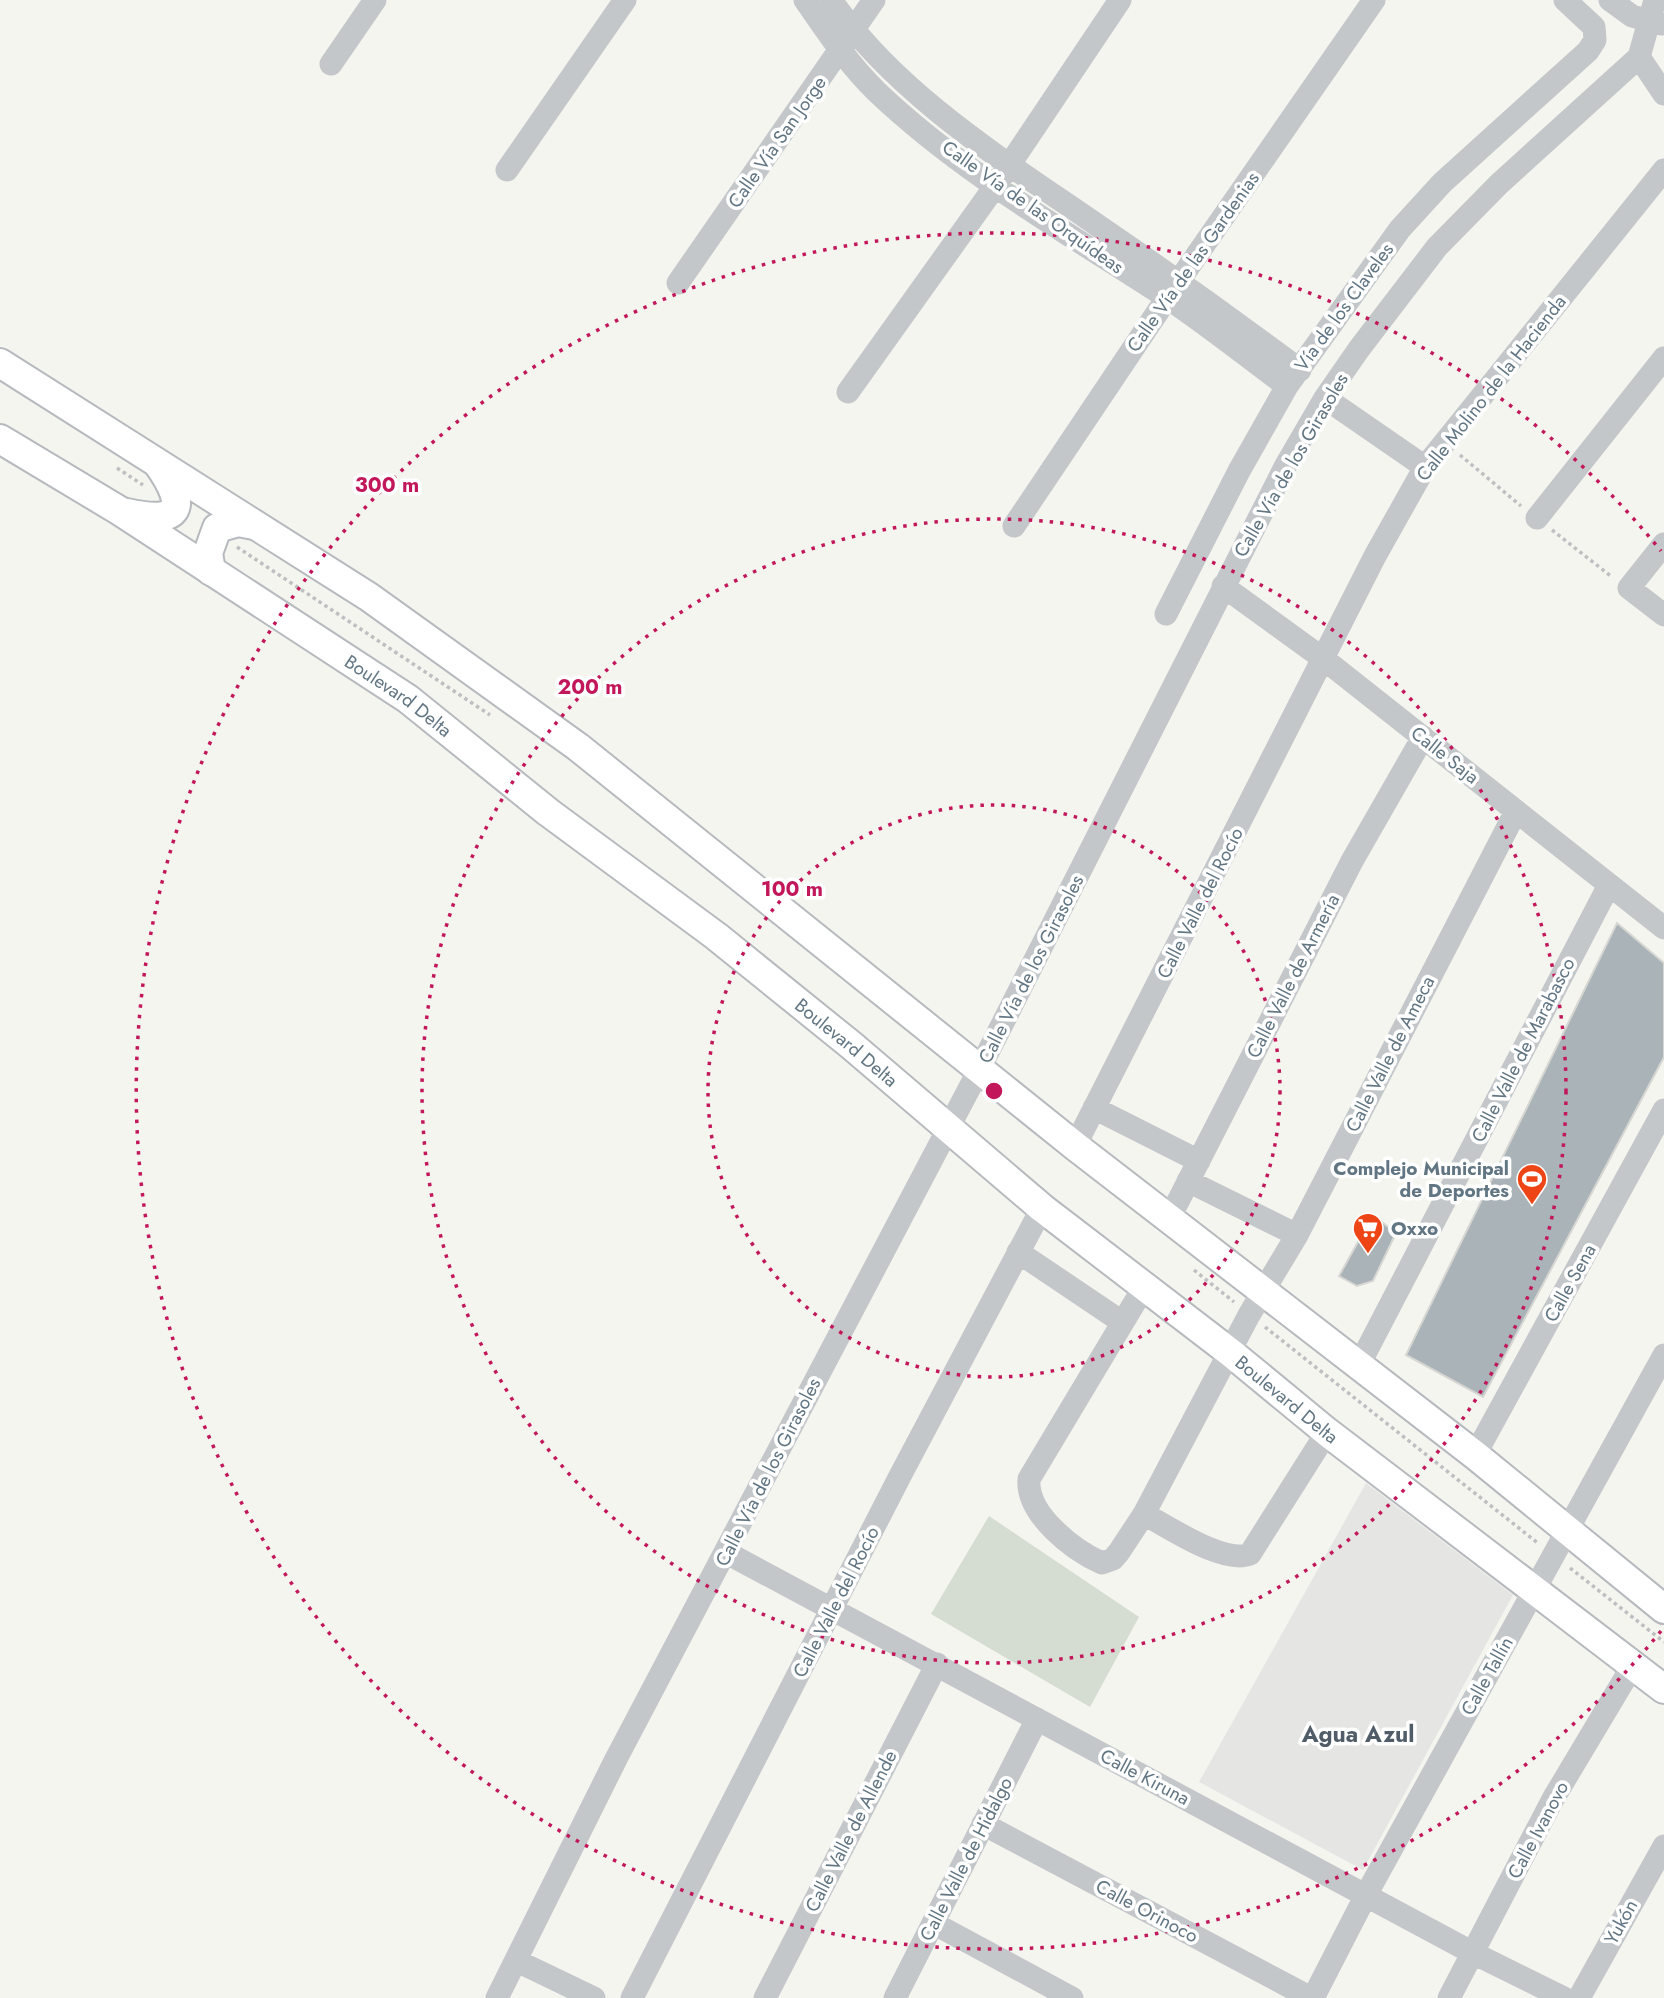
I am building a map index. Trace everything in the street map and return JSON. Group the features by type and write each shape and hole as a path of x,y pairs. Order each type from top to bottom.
{"main road":[{"path":"0,363 369,597 578,747 1169,1219 1256,1303 1359,1365 1475,1455 1560,1543 1664,1608"},
{"name":"Boulevard Delta","path":"0,439 120,512 408,699 548,812 716,936 1042,1208 1231,1353 1327,1432 1664,1689"},
{"path":"120,512 159,519 167,517 176,507 171,482 158,463"},
{"path":"211,571 208,553 214,532 223,524 254,525"}],"street":[{"path":"331,64 375,0"},
{"path":"508,170 625,0"},
{"name":"Calle Vía de las Orquídeas","path":"806,0 840,51 877,92 996,184 1173,289"},
{"name":"Calle Vía de las Orquídeas","path":"831,0 853,31 920,94 1173,289 1294,378"},
{"name":"Calle Vía San Jorge","path":"678,283 874,0"},
{"path":"848,392 996,184 1120,0"},
{"name":"Calle Vía de las Gardenias","path":"1014,526 1173,289 1374,0"},
{"name":"Vía de los Claveles","path":"1166,614 1239,471 1294,378 1418,206 1531,100 1588,51 1595,40 1594,27 1565,0"},
{"path":"1610,0 1656,24"},
{"path":"1655,0 1656,24 1639,57 1664,94"},
{"name":"Calle Vía de los Girasoles","path":"497,1998 616,1759 981,1068 1223,586 1325,398 1437,247 1499,184 1639,57"},
{"name":"Calle Molino de la Hacienda","path":"1325,660 1375,556 1425,467 1664,170"},
{"path":"1538,519 1664,358"},
{"path":"1325,398 1425,467"},
{"path":"1664,544 1629,588 1664,615"},
{"name":"Calle Saja","path":"1223,586 1325,660 1664,929"},
{"name":"Calle Valle del Rocío","path":"1075,1146 1325,660"},
{"name":"Calle Valle de Armería","path":"1169,1219 1352,861 1423,737"},
{"name":"Calle Valle de Ameca","path":"1122,1322 1029,1479 1030,1498 1062,1535 1102,1563 1113,1559 1119,1552 1143,1514 1256,1303 1297,1235 1516,811"},
{"name":"Calle Valle de Marabasco","path":"1359,1365 1609,885"},
{"path":"1094,1108 1199,1161"},
{"name":"Calle Sena","path":"1475,1455 1664,1110"},
{"path":"1188,1181 1297,1235"},
{"name":"Calle Valle del Rocío","path":"632,1998 1042,1208"},
{"path":"1018,1252 1122,1322 1144,1287"},
{"name":"Calle Tallín","path":"1312,1998 1664,1354"},
{"path":"1143,1514 1234,1558 1250,1555 1327,1432"},
{"name":"Calle Kiruna","path":"727,1553 1473,1953 1564,1998"},
{"name":"Calle Valle de Allende","path":"765,1998 936,1664"},
{"name":"Calle Ivanovo","path":"1449,1998 1553,1799 1633,1665"},
{"name":"Calle Valle de Hidalgo","path":"895,1998 1037,1719"},
{"name":"Calle Orinoco","path":"983,1824 1312,1998"},
{"name":"Yukón","path":"1578,1998 1664,1846"},
{"path":"933,1923 1072,1998"},
{"path":"517,1961 594,1998"}],"path":[{"path":"110,463 176,507"},
{"path":"214,532 498,720"},
{"path":"1185,1262 1256,1303 1560,1543 1664,1642"}],"shaded area":[{"path":"1366,1483 1513,1595 1363,1870 1199,1782"},
{"path":"989,1516 1139,1617 1090,1707 931,1614"}],"building":[{"name":"Complejo Municipal de Deportes","path":"1617,923 1664,963 1664,1057 1483,1397 1406,1355"},
{"name":"Oxxo","path":"1373,1215 1396,1233 1373,1281 1357,1286 1339,1276"}],"place":[{"name":"Complejo Municipal de Deportes","path":"1532,1206"},
{"name":"Oxxo","path":"1368,1255"}],"district":[{"name":"Agua Azul","path":"1358,1734"}]}
